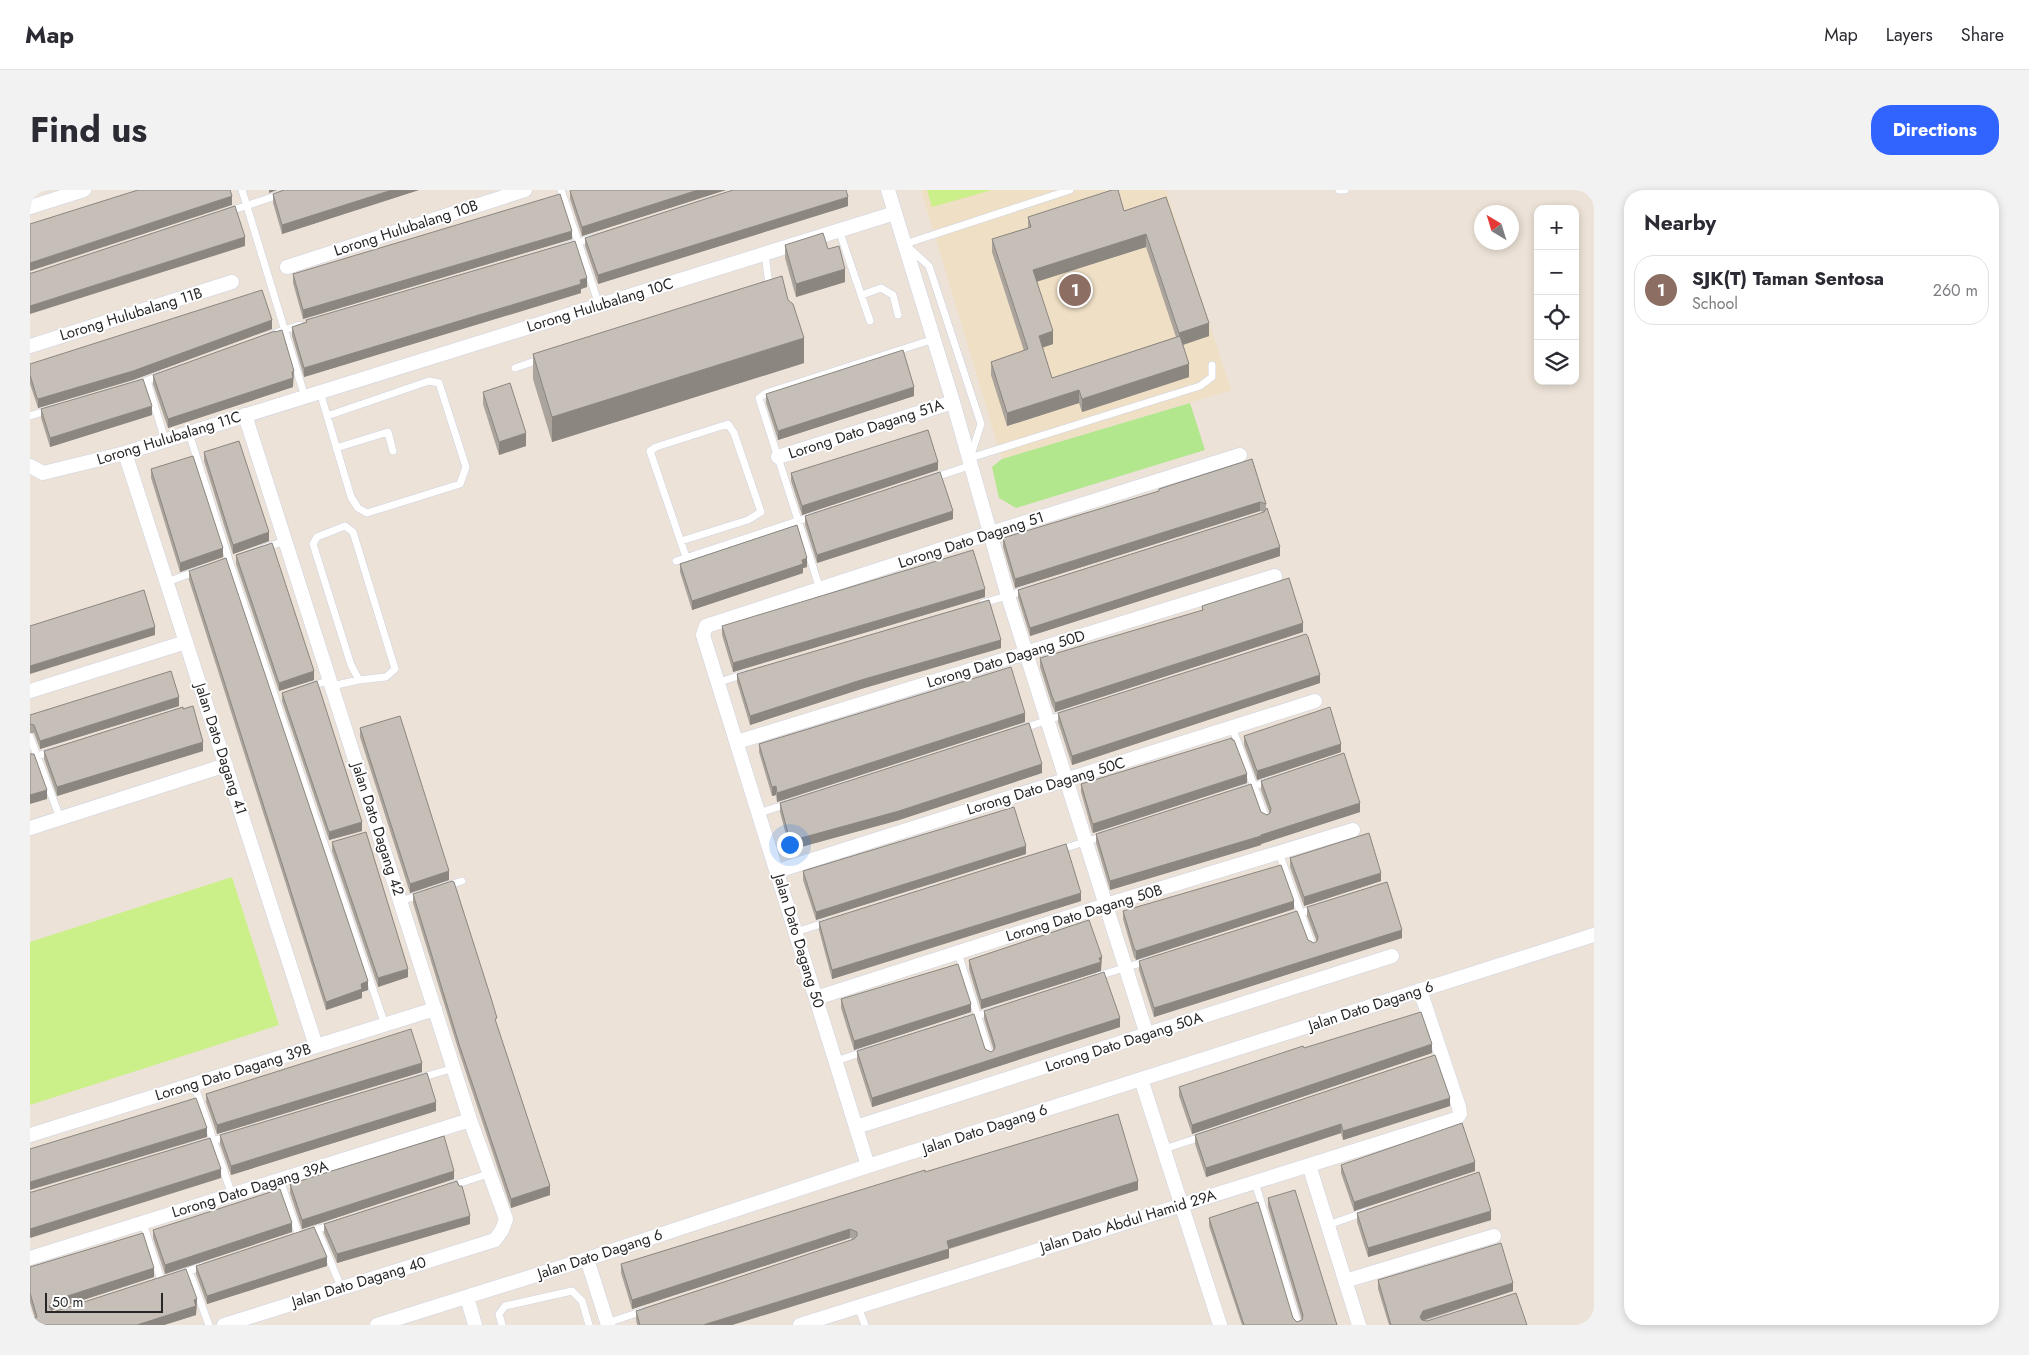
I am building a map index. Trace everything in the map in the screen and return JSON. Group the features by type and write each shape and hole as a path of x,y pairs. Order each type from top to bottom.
{"street":[{"path":"30,207 84,190"},
{"name":"Lorong Hulubalang 10B","path":"287,267 525,190"},
{"path":"888,190 971,462 1008,596 1146,1035"},
{"name":"Lorong Hulubalang 10C","path":"305,396 895,213"},
{"name":"Lorong Hulubalang 11B","path":"30,346 232,282"},
{"name":"Lorong Hulubalang 11C","path":"31,467 42,474 166,440 305,396"},
{"name":"Lorong Dato Dagang 51A","path":"778,457 953,402"},
{"name":"Jalan Dato Dagang 42","path":"245,415 331,683 374,833 401,901 470,1120 506,1219 502,1230 495,1240"},
{"name":"Jalan Dato Dagang 41","path":"125,452 186,642 201,704 226,765 316,1046"},
{"name":"Lorong Dato Dagang 51","path":"704,630 706,626 991,533 1240,455"},
{"name":"Lorong Dato Dagang 50D","path":"737,742 1275,576"},
{"name":"Jalan Dato Dagang 50","path":"704,630 703,635 868,1166"},
{"path":"30,691 186,642"},
{"name":"Lorong Dato Dagang 50C","path":"777,871 1315,701"},
{"path":"30,828 226,765"},
{"name":"Lorong Dato Dagang 50B","path":"816,998 1106,905 1353,830"},
{"name":"Jalan Dato Dagang 6","path":"377,1325 587,1259 868,1166 1594,935"},
{"name":"Lorong Dato Dagang 50A","path":"856,1127 1392,956"},
{"name":"Jalan Dato Abdul Hamid 29A","path":"800,1325 1456,1119 1460,1114 1460,1107 1438,1056 1420,990"},
{"name":"Lorong Dato Dagang 39B","path":"30,1135 435,1009"},
{"path":"1141,1079 1182,1205 1215,1324"},
{"name":"Lorong Dato Dagang 39A","path":"30,1258 470,1120"},
{"path":"1309,1165 1358,1325"},
{"path":"1345,1281 1494,1236"},
{"name":"Jalan Dato Dagang 40","path":"224,1325 495,1240"},
{"path":"587,1259 608,1324"},
{"path":"467,1297 475,1325"}],"lane":[{"path":"242,190 305,396"},
{"path":"218,215 294,190"},
{"path":"560,190 599,305"},
{"path":"971,462 981,424 929,266 905,244 1070,190"},
{"path":"1339,190 1345,190"},
{"path":"840,230 870,321"},
{"path":"559,248 596,237"},
{"path":"765,254 769,285"},
{"path":"760,288 769,285 779,288"},
{"path":"862,296 882,288 893,295 898,315"},
{"path":"266,337 303,324"},
{"path":"820,589 758,398 766,393 934,339"},
{"path":"515,368 553,356"},
{"path":"926,480 971,462 1200,386 1212,377 1212,365"},
{"path":"125,388 166,374"},
{"path":"147,381 166,440"},
{"path":"320,392 350,498 358,508 367,513 460,484 466,467 439,383 430,381 327,416"},
{"path":"30,416 58,408"},
{"path":"681,541 748,520 761,512 734,433 728,424 656,447 650,451 686,557"},
{"path":"336,448 388,432 393,451"},
{"path":"189,433 229,560 385,1025"},
{"path":"676,561 817,514"},
{"path":"302,689 331,683 359,680 386,677 396,669 353,532 345,526 317,537 313,544 351,665 359,680"},
{"path":"257,550 285,541"},
{"path":"220,563 238,557"},
{"path":"167,582 202,569"},
{"path":"971,607 1036,587"},
{"path":"719,682 756,671"},
{"path":"275,698 284,695"},
{"path":"1010,732 1075,711"},
{"path":"1232,727 1266,819"},
{"path":"30,737 34,757 60,818"},
{"path":"34,757 56,750"},
{"path":"1236,792 1280,777"},
{"path":"759,813 796,801"},
{"path":"1048,853 1114,832"},
{"path":"325,847 334,845"},
{"path":"1279,853 1313,947"},
{"path":"436,890 462,881"},
{"path":"401,901 427,892"},
{"path":"1282,918 1320,907"},
{"path":"796,932 834,920"},
{"path":"958,953 990,1056"},
{"path":"1088,980 1153,959"},
{"path":"958,1022 1005,1006"},
{"path":"836,1061 874,1049"},
{"path":"408,1082 454,1068"},
{"path":"194,1084 232,1195"},
{"path":"1164,1150 1210,1134"},
{"path":"195,1146 232,1135"},
{"path":"446,1188 491,1174"},
{"path":"280,1180 299,1236"},
{"path":"1255,1182 1298,1325"},
{"path":"1328,1225 1372,1210"},
{"path":"143,1223 161,1280"},
{"path":"290,1238 336,1224"},
{"path":"318,1229 341,1287"},
{"path":"152,1283 208,1265"},
{"path":"189,1271 209,1325"},
{"path":"502,1325 498,1314 505,1306 572,1290 582,1301 588,1325"},
{"path":"608,1324 654,1307"},
{"path":"858,1307 865,1325"}],"shaded area":[{"path":"921,190 1166,190 1231,390 1002,459"}],"green space":[{"path":"927,190 992,190 932,207"},
{"path":"1190,403 1205,450 1016,508 999,498 992,467 1002,459"},
{"path":"232,877 279,1025 30,1105 30,942"}],"building":[{"path":"138,190 230,190 232,196 30,263 30,224"},
{"path":"284,190 392,190 282,225 273,194"},
{"path":"698,190 582,227 570,191"},
{"path":"733,190 846,190 848,197 598,275 585,238"},
{"path":"1112,190 1118,190 1124,211 1166,197 1209,323 1179,333 1146,234 1033,270 1053,331 1039,336 1052,378 1180,336 1189,364 1082,399 1079,390 1007,413 991,362 1028,349 992,239 1031,227 1028,217"},
{"path":"560,194 572,231 303,310 293,274"},
{"path":"235,206 245,237 30,306 30,273"},
{"path":"823,233 828,249 839,246 845,269 796,284 785,245"},
{"path":"575,241 587,278 580,280 581,284 304,368 292,327 307,322 306,320"},
{"path":"782,276 788,300 793,304 804,338 552,417 533,354"},
{"path":"262,290 272,320 133,371 37,398 30,375 30,364"},
{"path":"282,330 294,371 292,372 293,378 168,419 153,375"},
{"path":"903,350 914,387 778,431 766,394"},
{"path":"143,379 152,406 50,438 41,409"},
{"path":"510,383 526,433 499,442 483,392"},
{"path":"928,430 938,462 802,506 791,473"},
{"path":"239,441 269,532 233,545 204,452"},
{"path":"193,456 223,548 180,563 151,469"},
{"path":"1252,459 1266,504 1260,502 1015,579 1003,538 1159,491 1159,489"},
{"path":"940,472 953,511 817,555 805,516"},
{"path":"1267,508 1280,547 1030,628 1018,590 1264,512"},
{"path":"797,525 807,558 802,560 803,564 692,601 680,564"},
{"path":"272,543 314,671 279,683 236,555"},
{"path":"973,550 985,589 733,663 722,626"},
{"path":"226,558 368,981 361,984 362,989 326,1002 189,571"},
{"path":"1289,578 1303,623 1055,703 1040,658 1203,610 1202,606"},
{"path":"144,590 155,627 30,666 30,626"},
{"path":"989,600 1001,640 861,680 750,716 737,674"},
{"path":"1306,634 1320,675 1072,756 1058,713"},
{"path":"1011,667 1025,713 777,793 776,786 772,787 759,744"},
{"path":"171,671 179,697 40,741 34,725 30,724 30,715"},
{"path":"317,681 362,822 329,832 282,693"},
{"path":"193,706 203,742 57,787 44,751 183,707 183,709"},
{"path":"1330,707 1341,744 1257,771 1244,736"},
{"path":"400,716 449,871 410,884 360,728"},
{"path":"1029,723 1042,764 899,811 790,841 780,803"},
{"path":"1232,738 1247,774 1093,824 1081,784"},
{"path":"1344,753 1360,803 1261,836 1110,881 1096,834 1251,784 1261,812 1267,815 1271,809 1261,781"},
{"path":"30,754 34,754 47,790 30,795"},
{"path":"1014,807 1026,846 816,912 803,871"},
{"path":"366,832 408,969 378,978 332,842"},
{"path":"1369,833 1381,873 1304,897 1290,858"},
{"path":"1066,844 1081,893 832,970 819,922"},
{"path":"1281,865 1294,901 1136,951 1134,948 1123,911"},
{"path":"452,881 454,882 497,1018 495,1019 550,1186 511,1199 459,1044 413,894"},
{"path":"1387,882 1402,930 1154,1008 1139,961 1297,911 1308,940 1314,943 1318,937 1307,907"},
{"path":"1089,920 1102,957 1099,958 1101,962 981,1000 969,960"},
{"path":"958,964 971,1004 854,1041 841,999"},
{"path":"1104,972 1120,1018 872,1098 857,1051 974,1014 985,1049 991,1052 995,1046 984,1011"},
{"path":"1421,1012 1432,1044 1192,1125 1179,1087 1303,1046 1304,1048"},
{"path":"411,1029 422,1063 217,1125 206,1094"},
{"path":"1435,1055 1450,1098 1343,1131 1341,1124 1206,1168 1195,1135"},
{"path":"427,1073 436,1102 231,1166 220,1135"},
{"path":"196,1098 207,1128 30,1182 30,1149"},
{"path":"1118,1114 1138,1181 947,1241 949,1249 703,1325 640,1325 636,1311 854,1239 857,1236 857,1232 850,1229 632,1300 621,1264 925,1170 925,1172"},
{"path":"1462,1123 1475,1162 1354,1202 1341,1165"},
{"path":"444,1136 454,1171 302,1220 290,1184"},
{"path":"210,1138 221,1169 30,1229 30,1192"},
{"path":"1479,1172 1491,1211 1368,1248 1357,1213"},
{"path":"457,1181 459,1186 462,1186 470,1216 337,1254 324,1224"},
{"path":"280,1189 292,1223 165,1265 153,1230"},
{"path":"1295,1190 1337,1325 1244,1325 1209,1218 1258,1202 1293,1318 1297,1322 1302,1320 1303,1315 1268,1198"},
{"path":"314,1227 327,1257 207,1296 196,1266"},
{"path":"143,1233 154,1268 52,1301 49,1307 53,1312 186,1269 197,1299 194,1300 196,1306 137,1325 37,1325 34,1318 37,1317 30,1293 30,1267"},
{"path":"1501,1243 1513,1283 1423,1311 1420,1317 1422,1320 1427,1321 1516,1293 1527,1325 1391,1325 1378,1280"}],"place":[{"name":"SJK(T) Taman Sentosa","path":"1075,290"}]}
